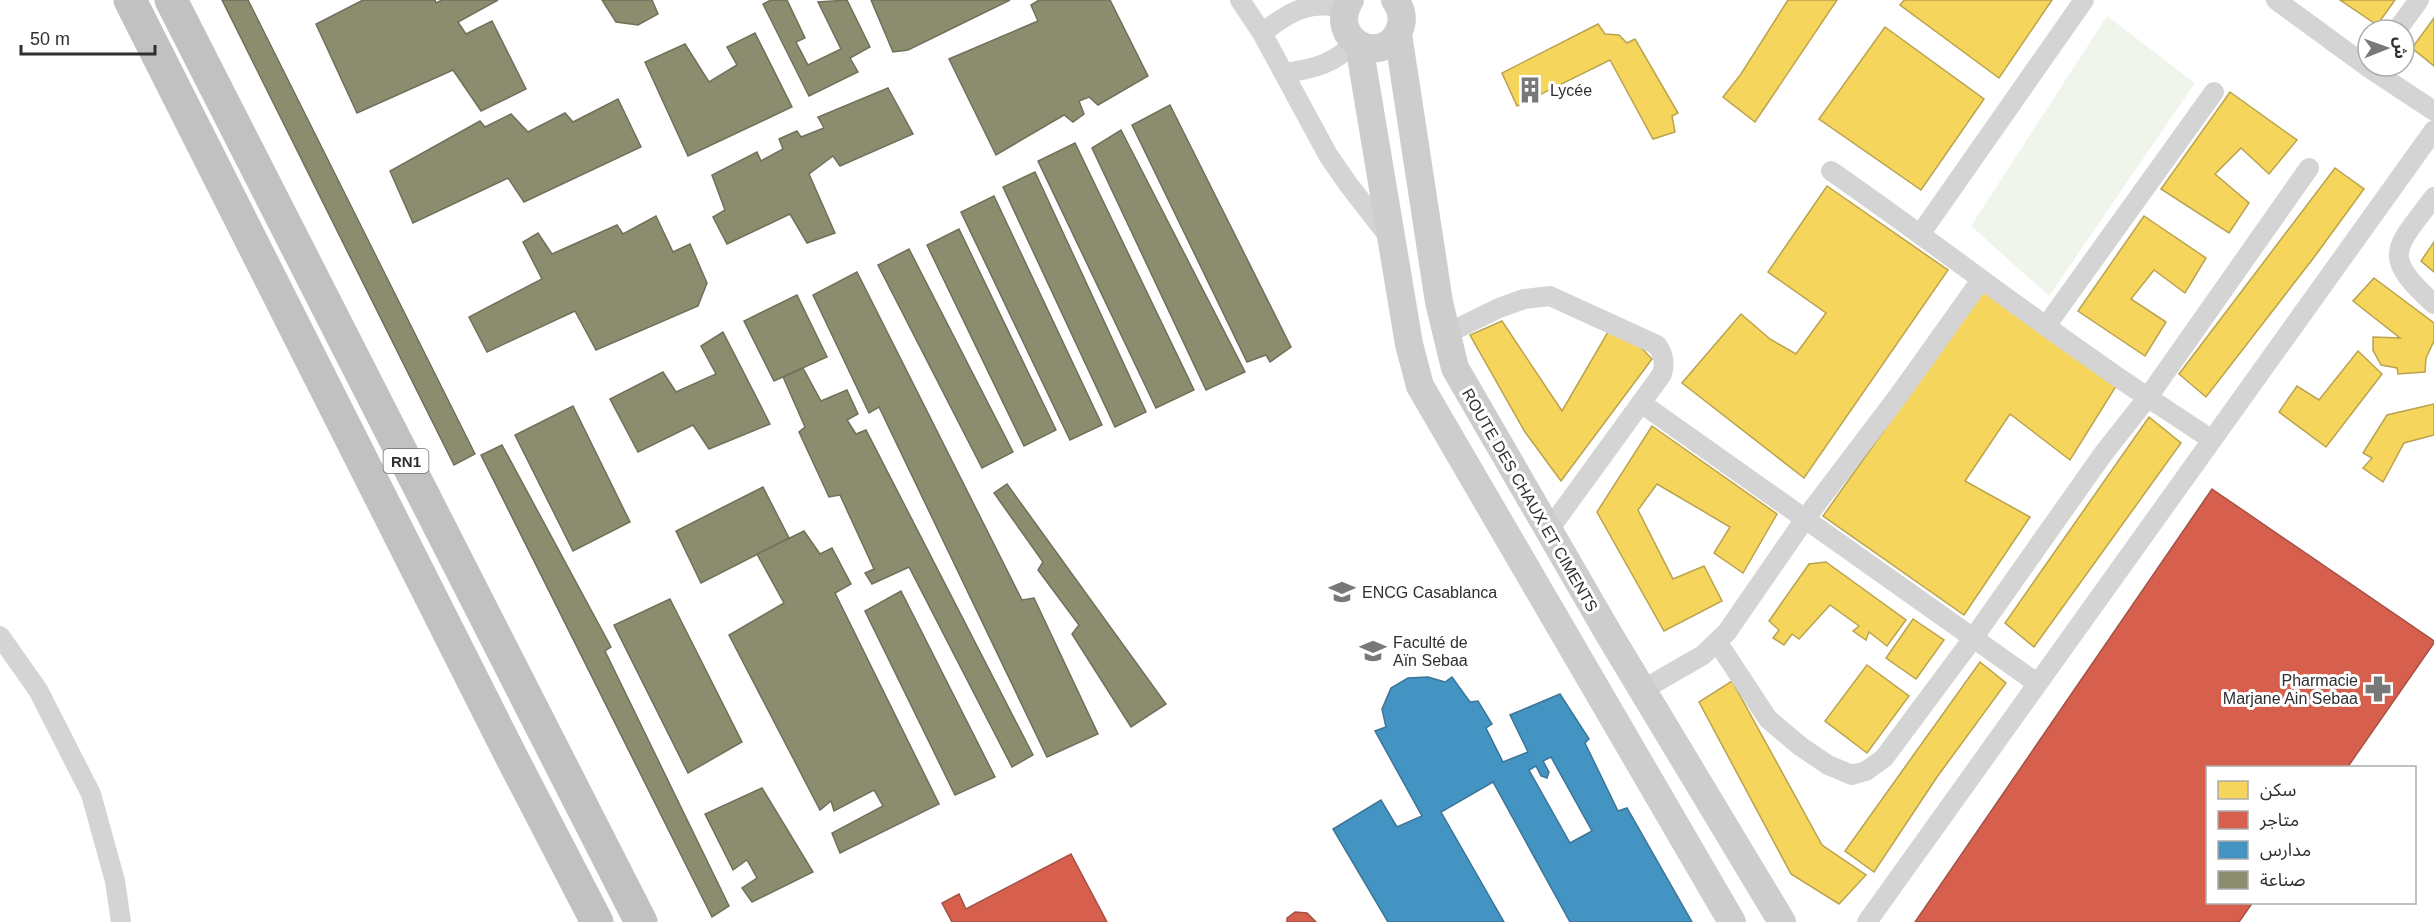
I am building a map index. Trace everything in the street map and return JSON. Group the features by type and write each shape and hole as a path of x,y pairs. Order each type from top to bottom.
{"highway":[{"name":"RN1","path":"130,0 489,714 597,922"},
{"name":"RN1","path":"171,0 641,922"}],"street":[{"path":"1240,0 1262,33 1328,155 1390,239"},
{"name":"ROUTE DES CHAUX ET CIMENTS","path":"1395,0 1401,12 1402,19 1398,34 1446,334 1451,356 1461,381 1782,922"},
{"path":"1921,233 2084,0"},
{"path":"2276,0 2356,57"},
{"path":"2406,18 2419,0"},
{"path":"1262,33 1297,8 1347,4 1344,27 1356,44 1412,361 1423,392 1732,922"},
{"path":"1356,44 1370,48 1381,47 1391,42 1398,34"},
{"path":"1284,73 1328,63 1356,44"},
{"path":"2386,78 2434,111"},
{"path":"2046,327 2214,92"},
{"path":"1867,922 2434,130"},
{"path":"1718,643 1768,719 1800,746 1828,765 1852,775 1866,771 1884,758 1974,637 2103,454 2148,397 2309,168"},
{"path":"1831,171 1921,233 2046,327 2212,440"},
{"path":"2434,197 2407,233 2401,243 2398,256 2399,265 2405,275 2434,304"},
{"path":"1644,689 1695,660 1718,643 1805,519 1899,395 1981,280"},
{"path":"1446,334 1499,308 1537,296 1556,298 1657,345 1663,355 1662,374 1548,531"},
{"path":"1641,404 2037,683"},
{"path":"0,636 38,690 91,794 115,881 121,922"}],"shaded area":[{"path":"2107,16 2195,83 2049,296 1971,226"}],"building: سكن":[{"path":"1788,0 1837,0 1755,122 1723,97 1741,74"},
{"path":"1904,0 2052,0 1999,78 1900,5"},
{"path":"2340,0 2395,0 2382,18 2367,18"},
{"path":"2434,18 2434,66 2416,51 2416,43"},
{"name":"Lycée","path":"1598,24 1605,34 1619,35 1627,43 1635,39 1678,113 1672,116 1675,132 1653,139 1610,60 1517,106 1502,73"},
{"path":"1885,27 1984,99 1921,190 1819,119"},
{"path":"2230,92 2297,140 2269,174 2241,148 2215,174 2249,203 2229,233 2161,189"},
{"path":"2335,168 2364,189 2206,397 2179,374"},
{"path":"1827,186 1948,270 1804,478 1682,383 1741,314 1770,339 1796,354 1826,313 1768,272"},
{"path":"2144,216 2206,258 2185,293 2154,270 2131,299 2166,322 2145,356 2078,311"},
{"path":"2434,242 2434,272 2421,261"},
{"path":"2374,278 2434,323 2434,341 2426,358 2425,372 2398,374 2397,368 2381,365 2373,350 2373,337 2400,338 2353,301"},
{"path":"1984,290 2118,383 2070,460 2010,414 1965,481 2030,517 1964,615 1823,516"},
{"path":"1502,321 1562,411 1612,325 1633,339 1652,359 1561,481 1525,432 1470,335"},
{"path":"2358,351 2382,374 2326,447 2279,412 2297,386 2319,400"},
{"path":"2434,404 2434,435 2404,443 2383,482 2363,468 2372,458 2363,453 2387,415"},
{"path":"2149,417 2181,443 2034,647 2005,623"},
{"path":"1652,426 1777,514 1743,573 1714,553 1730,527 1657,484 1638,510 1673,579 1704,566 1722,601 1664,631 1597,512"},
{"path":"1826,562 1906,620 1887,646 1869,632 1866,640 1853,631 1859,626 1830,605 1799,639 1792,634 1784,645 1773,638 1779,630 1769,621 1809,564"},
{"path":"1913,619 1944,640 1916,679 1886,658"},
{"path":"1980,662 2006,683 1937,777 1874,872 1845,851"},
{"path":"1867,665 1909,696 1867,753 1825,721"},
{"path":"1732,681 1822,845 1866,875 1839,904 1791,874 1699,702"}],"building: متاجر":[{"path":"2212,489 2434,641 2348,766 2206,766 2206,904 2252,904 2239,922 1915,922"},
{"path":"1071,854 1107,922 952,922 942,903 959,894 966,909"},
{"path":"1295,912 1307,913 1316,922 1287,922 1287,918"}],"building: مدارس":[{"path":"1428,677 1445,682 1452,677 1470,702 1478,701 1492,724 1486,728 1503,762 1528,752 1510,715 1560,694 1589,739 1585,743 1618,811 1627,808 1692,922 1570,922 1493,782 1441,812 1504,922 1388,922 1333,829 1381,800 1397,827 1422,816 1375,731 1386,727 1382,709 1391,688 1408,678","holes":["1551,757 1592,831 1570,843 1529,770 1536,766 1541,776 1547,778 1549,772 1543,761"]}],"building: صناعة":[{"path":"222,0 248,0 475,454 454,465"},
{"path":"363,0 435,0 436,3 442,0 498,0 458,22 466,34 492,21 526,89 481,111 453,70 357,113 316,24"},
{"path":"602,0 652,0 658,14 638,25 616,22"},
{"path":"771,0 787,0 805,38 796,42 808,65 841,49 818,2 847,0 870,47 850,58 858,72 809,96 763,4"},
{"path":"871,0 1010,0 908,50 893,52"},
{"path":"1039,0 1110,0 1148,76 1098,105 1089,97 1079,101 1084,114 1073,122 1064,115 996,155 949,59 1038,21 1031,5"},
{"path":"755,33 792,107 688,156 645,62 685,44 709,82 737,65 727,47"},
{"path":"888,88 913,134 840,166 833,156 809,174 835,233 807,243 790,214 727,244 713,217 725,210 712,175 757,152 761,161 783,149 779,139 797,131 801,137 824,128 818,117"},
{"path":"618,99 641,147 524,202 508,178 413,223 390,171 480,121 485,127 511,114 528,132 565,113 573,122"},
{"path":"1170,105 1291,347 1270,362 1266,355 1247,362 1132,125"},
{"path":"1121,130 1245,372 1206,390 1092,148"},
{"path":"1075,143 1194,390 1156,408 1038,161"},
{"path":"1035,172 1146,412 1115,427 1003,187"},
{"path":"994,196 1102,425 1070,440 961,212"},
{"path":"656,216 673,252 690,244 707,283 698,306 596,350 575,311 487,352 469,317 542,279 523,242 538,233 552,254 617,225 623,234"},
{"path":"959,229 1056,430 1024,446 927,245"},
{"path":"909,249 1013,452 982,468 878,265"},
{"path":"857,272 1022,600 1034,598 1098,734 1047,757 879,407 869,413 813,295"},
{"path":"797,295 827,357 774,381 744,321"},
{"path":"723,332 770,424 709,449 693,425 638,452 610,399 663,372 676,392 716,374 701,346"},
{"path":"803,368 821,401 847,390 858,414 847,420 856,434 866,430 1033,755 1012,767 909,567 872,584 865,573 874,569 840,495 829,497 799,432 805,427 783,377"},
{"path":"573,406 630,522 573,551 515,435"},
{"path":"502,445 611,647 605,651 729,906 712,917 481,455"},
{"path":"1007,484 1166,704 1131,727 1072,634 1079,625 1038,570 1043,562 994,493"},
{"path":"763,487 789,538 701,583 676,531"},
{"path":"804,531 820,554 832,548 851,584 835,593 939,804 840,853 832,833 883,806 874,790 834,811 831,801 820,810 729,635 784,603 757,554"},
{"path":"901,591 995,777 955,795 865,611"},
{"path":"670,599 742,742 688,773 614,625"},
{"path":"762,788 813,872 752,902 742,888 757,878 747,860 733,870 705,814"}],"place":[{"name":"Lycée","path":"1530,90"},
{"name":"ENCG Casablanca","path":"1342,592"},
{"name":"Faculté de Aïn Sebaa","path":"1373,651"},
{"name":"Pharmacie Marjane Ain Sebaa","path":"2378,689"}]}
